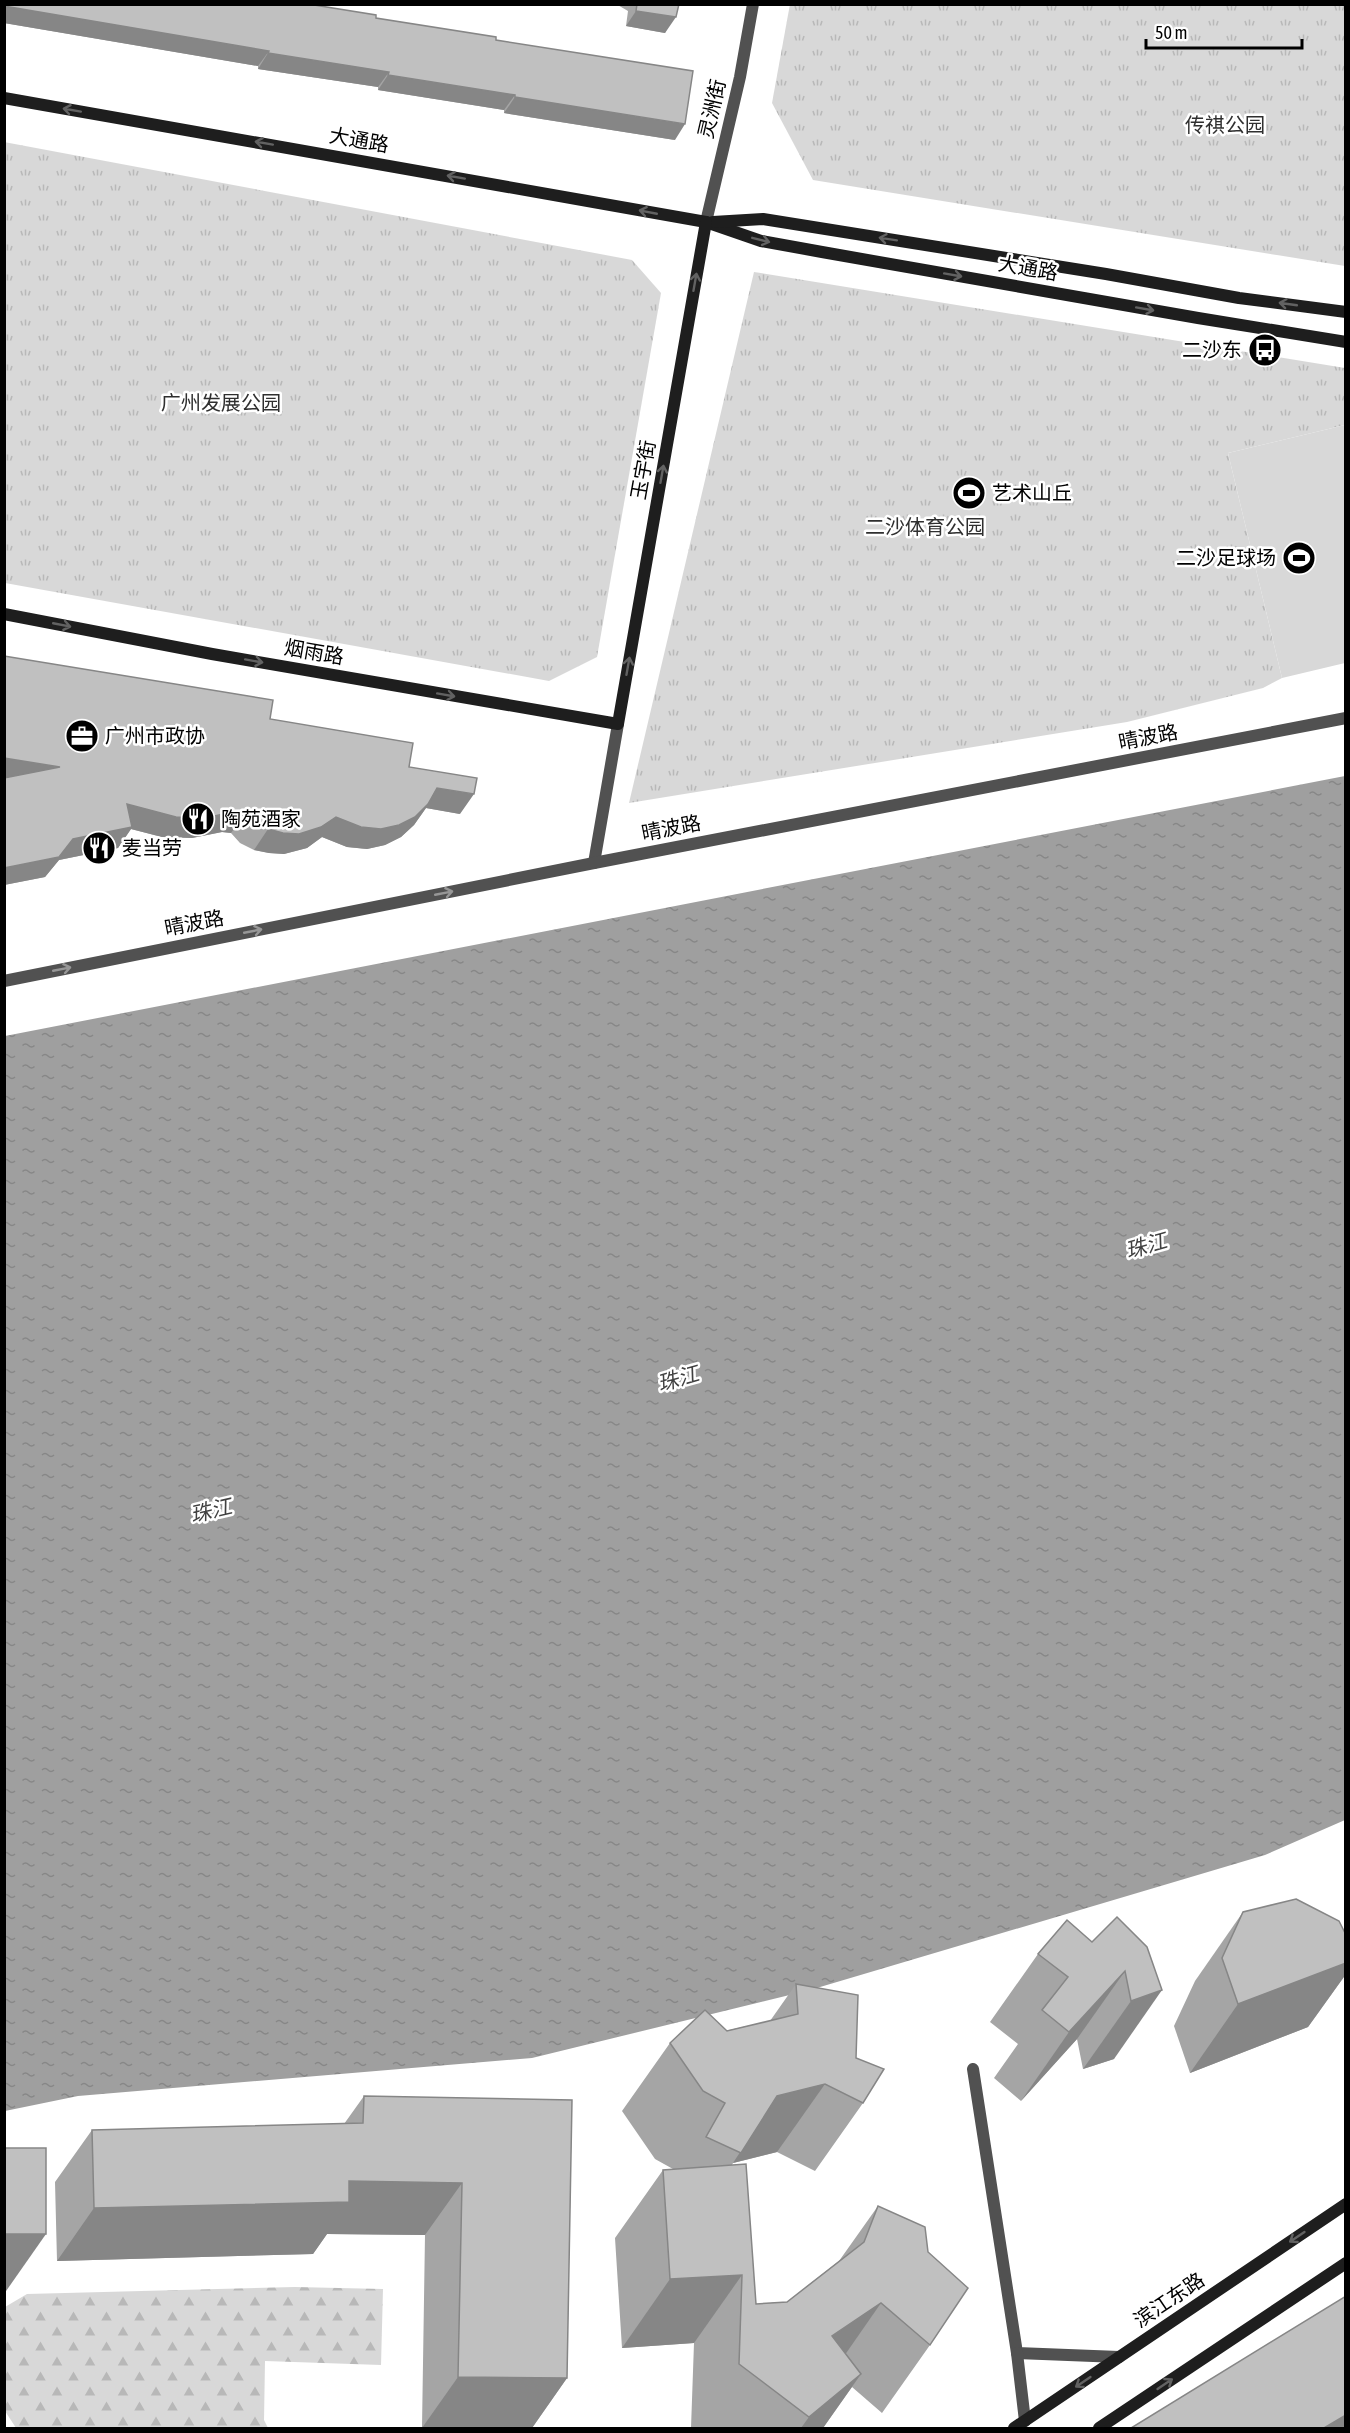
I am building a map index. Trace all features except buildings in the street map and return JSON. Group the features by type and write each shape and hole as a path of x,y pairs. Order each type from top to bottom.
{"main road":[{"name":"大通路","path":"4,98 706,222 761,241 1346,342"},
{"name":"大通路","path":"706,222 763,219 1094,272 1239,298 1346,312"},
{"name":"玉宇街","path":"618,724 706,222"},
{"name":"烟雨路","path":"4,614 212,654 618,724"},
{"name":"滨江东路","path":"1014,2428 1346,2204"},
{"path":"1099,2428 1346,2263"}],"street":[{"name":"灵洲街","path":"706,222 740,77 753,4"},
{"name":"晴波路","path":"4,981 594,863 1346,718"},
{"path":"594,863 618,724"},
{"path":"973,2069 1017,2353 1025,2421"},
{"path":"1017,2353 1119,2357"}],"green space":[{"name":"传祺公园","path":"790,4 1345,5 1345,266 813,180 772,103"},
{"name":"广州发展公园","path":"4,142 632,260 661,293 597,657 549,681 5,583"},
{"name":"二沙体育公园","path":"754,272 1345,368 1345,425 1228,453 1282,678 1263,688 1127,722 629,803"},
{"name":"二沙足球场","path":"1345,425 1345,663 1282,678 1228,453"},
{"path":"295,2287 383,2289 381,2365 265,2361 264,2420 268,2428 16,2428 5,2411 5,2307 27,2294"}],"water":[{"name":"珠江","path":"1345,776 1345,1820 1265,1855 810,1990 532,2058 78,2096 5,2111 5,1036"}],"place":[{"name":"二沙东","path":"1265,350"},
{"name":"艺术山丘","path":"969,493"},
{"name":"二沙足球场","path":"1299,558"},
{"name":"广州市政协","path":"82,736"},
{"name":"陶苑酒家","path":"198,819"},
{"name":"麦当劳","path":"99,848"}]}
